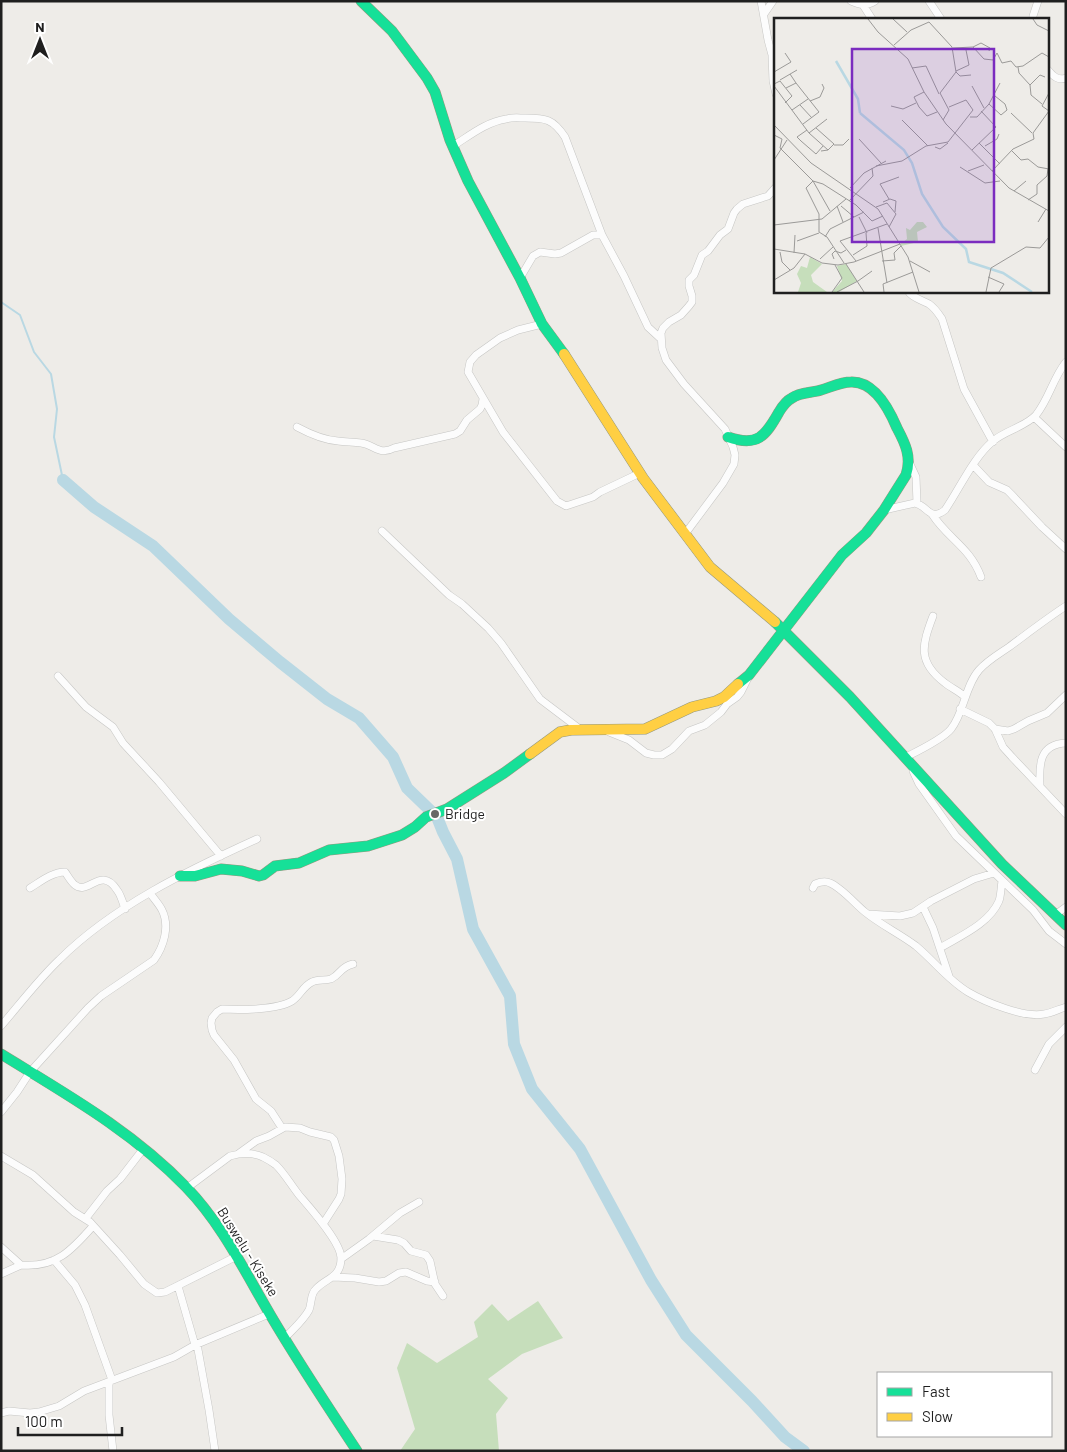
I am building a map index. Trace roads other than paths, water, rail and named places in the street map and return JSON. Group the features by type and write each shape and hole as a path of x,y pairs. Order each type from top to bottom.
{"street":[{"path":"361,1 392,31 427,78 435,92 450,140 468,181 520,278 542,324 571,364 640,473 710,567 761,609 850,697 906,757 965,825 1002,864 1066,925"},
{"path":"761,1 772,55 774,85"},
{"path":"764,14 774,1"},
{"path":"851,1 863,5 875,1"},
{"path":"929,1 940,18"},
{"path":"1033,16 1038,1"},
{"path":"863,5 871,18"},
{"path":"1050,72 1058,79 1066,78"},
{"path":"453,146 489,124 506,118 541,118 550,120 558,126 565,136 602,235 621,269 648,327 661,339"},
{"path":"685,534 723,483 734,464 735,455 725,429 673,371 666,360 661,333 669,322 681,315 690,306 692,296 688,286 689,280 694,275 702,255 728,229 734,213 743,204 768,196 774,189"},
{"path":"520,278 533,256 540,252 561,253 589,236 602,235"},
{"path":"908,292 910,295 930,305 942,319 964,389 993,442"},
{"path":"542,324 518,330 500,338 476,355 470,362 468,372 504,432 560,504 570,506 593,497 640,473"},
{"path":"932,514 939,514 945,510 973,466 993,442 1005,432 1026,423 1034,417 1042,407 1060,369 1066,362"},
{"path":"728,437 739,442 757,439 765,434 784,406 793,397 840,384 862,382 869,386 889,410 904,442 916,477 916,503"},
{"path":"297,427 321,438 363,443 382,452 389,451 394,448 455,434 460,431 467,420 480,410 483,398"},
{"path":"1034,417 1066,447"},
{"path":"602,729 620,736 646,753 662,755 672,749 690,731 704,725 721,712 741,692 749,675 842,555 866,533 884,510 906,475 910,462"},
{"path":"973,466 989,482 1012,494 1042,527 1066,549"},
{"path":"884,510 916,503 932,514 945,531 969,554 976,564 981,577"},
{"path":"382,531 449,595 462,604 488,628 501,642 540,699 581,730"},
{"path":"906,757 948,732 956,722 965,697 979,671 996,655 1066,606"},
{"path":"933,616 923,653 938,677 965,697"},
{"path":"180,876 195,876 221,869 242,871 259,876 275,866 299,863 329,850 368,846 402,835 426,817 447,809 504,773 560,732 602,729 645,729 692,707 724,697 749,675"},
{"path":"58,676 86,707 113,727 123,743 159,782 221,856"},
{"path":"995,729 1014,730 1028,721 1048,713 1066,695"},
{"path":"960,709 989,723 995,729 1003,747 1065,813"},
{"path":"1040,786 1039,766 1044,753 1060,743 1066,743"},
{"path":"914,767 913,771 919,784 956,836 1033,910 1049,931 1066,944"},
{"path":"1,1026 58,960 90,932 180,876 257,839"},
{"path":"30,888 60,872 65,872 75,886 79,888 97,881 106,880 112,883 118,890 125,909"},
{"path":"867,914 900,916 913,913 931,901 974,879 994,873"},
{"path":"940,948 974,927 990,914 999,900 1002,881"},
{"path":"813,888 821,882 830,883 867,914 917,947 968,992 982,999 1022,1013 1043,1014 1066,1007"},
{"path":"1,1112 30,1072 88,1008 154,960 160,952 166,933 164,916 162,909 150,893"},
{"path":"923,907 933,928 949,977"},
{"path":"1055,915 1066,907"},
{"path":"282,1128 271,1111 256,1099 234,1060 214,1035 211,1023 212,1018 216,1012 222,1009 274,1008 286,1004 294,1000 312,982 333,978 342,968 353,964"},
{"path":"1035,1070 1049,1044 1066,1027"},
{"name":"Buswelu - Kiseke","path":"1,1054 89,1108 144,1148 187,1188 206,1211 237,1256 284,1339 357,1451"},
{"path":"238,1154 256,1141 282,1128 292,1127 331,1137 336,1144 342,1179 341,1194 322,1224"},
{"path":"86,1218 144,1148"},
{"path":"187,1188 222,1160 230,1156 249,1153 264,1157 275,1164 313,1210 340,1250 341,1258 336,1274 315,1289 312,1293 311,1304 307,1313 284,1339"},
{"path":"1,1156 33,1175 74,1212 86,1218 144,1284 156,1293 165,1292 237,1256"},
{"path":"341,1258 373,1236 400,1213 420,1202"},
{"path":"1,1274 21,1265 40,1265 61,1258 82,1240 93,1226"},
{"path":"373,1236 398,1240 404,1243 411,1251 426,1256 430,1261 435,1282 443,1296"},
{"path":"1,1247 21,1265"},
{"path":"54,1260 76,1285 85,1305 111,1381 109,1416 113,1451"},
{"path":"333,1277 379,1282 406,1272 427,1281 435,1282"},
{"path":"178,1286 196,1344 215,1451"},
{"path":"1,1413 9,1411 39,1412 59,1406 84,1392 174,1357 196,1344 269,1314"}],"waterway":[{"path":"1,302 20,315 34,352 51,374 57,409 54,437 63,480"},
{"path":"63,480 94,507 153,546 229,619 280,662 327,699 359,718 393,757 407,788 437,817 457,859 473,929 510,996 514,1044 532,1089 580,1149 651,1280 686,1335 785,1437 804,1451"}],"place":[{"name":"Bridge","path":"435,814"}]}
